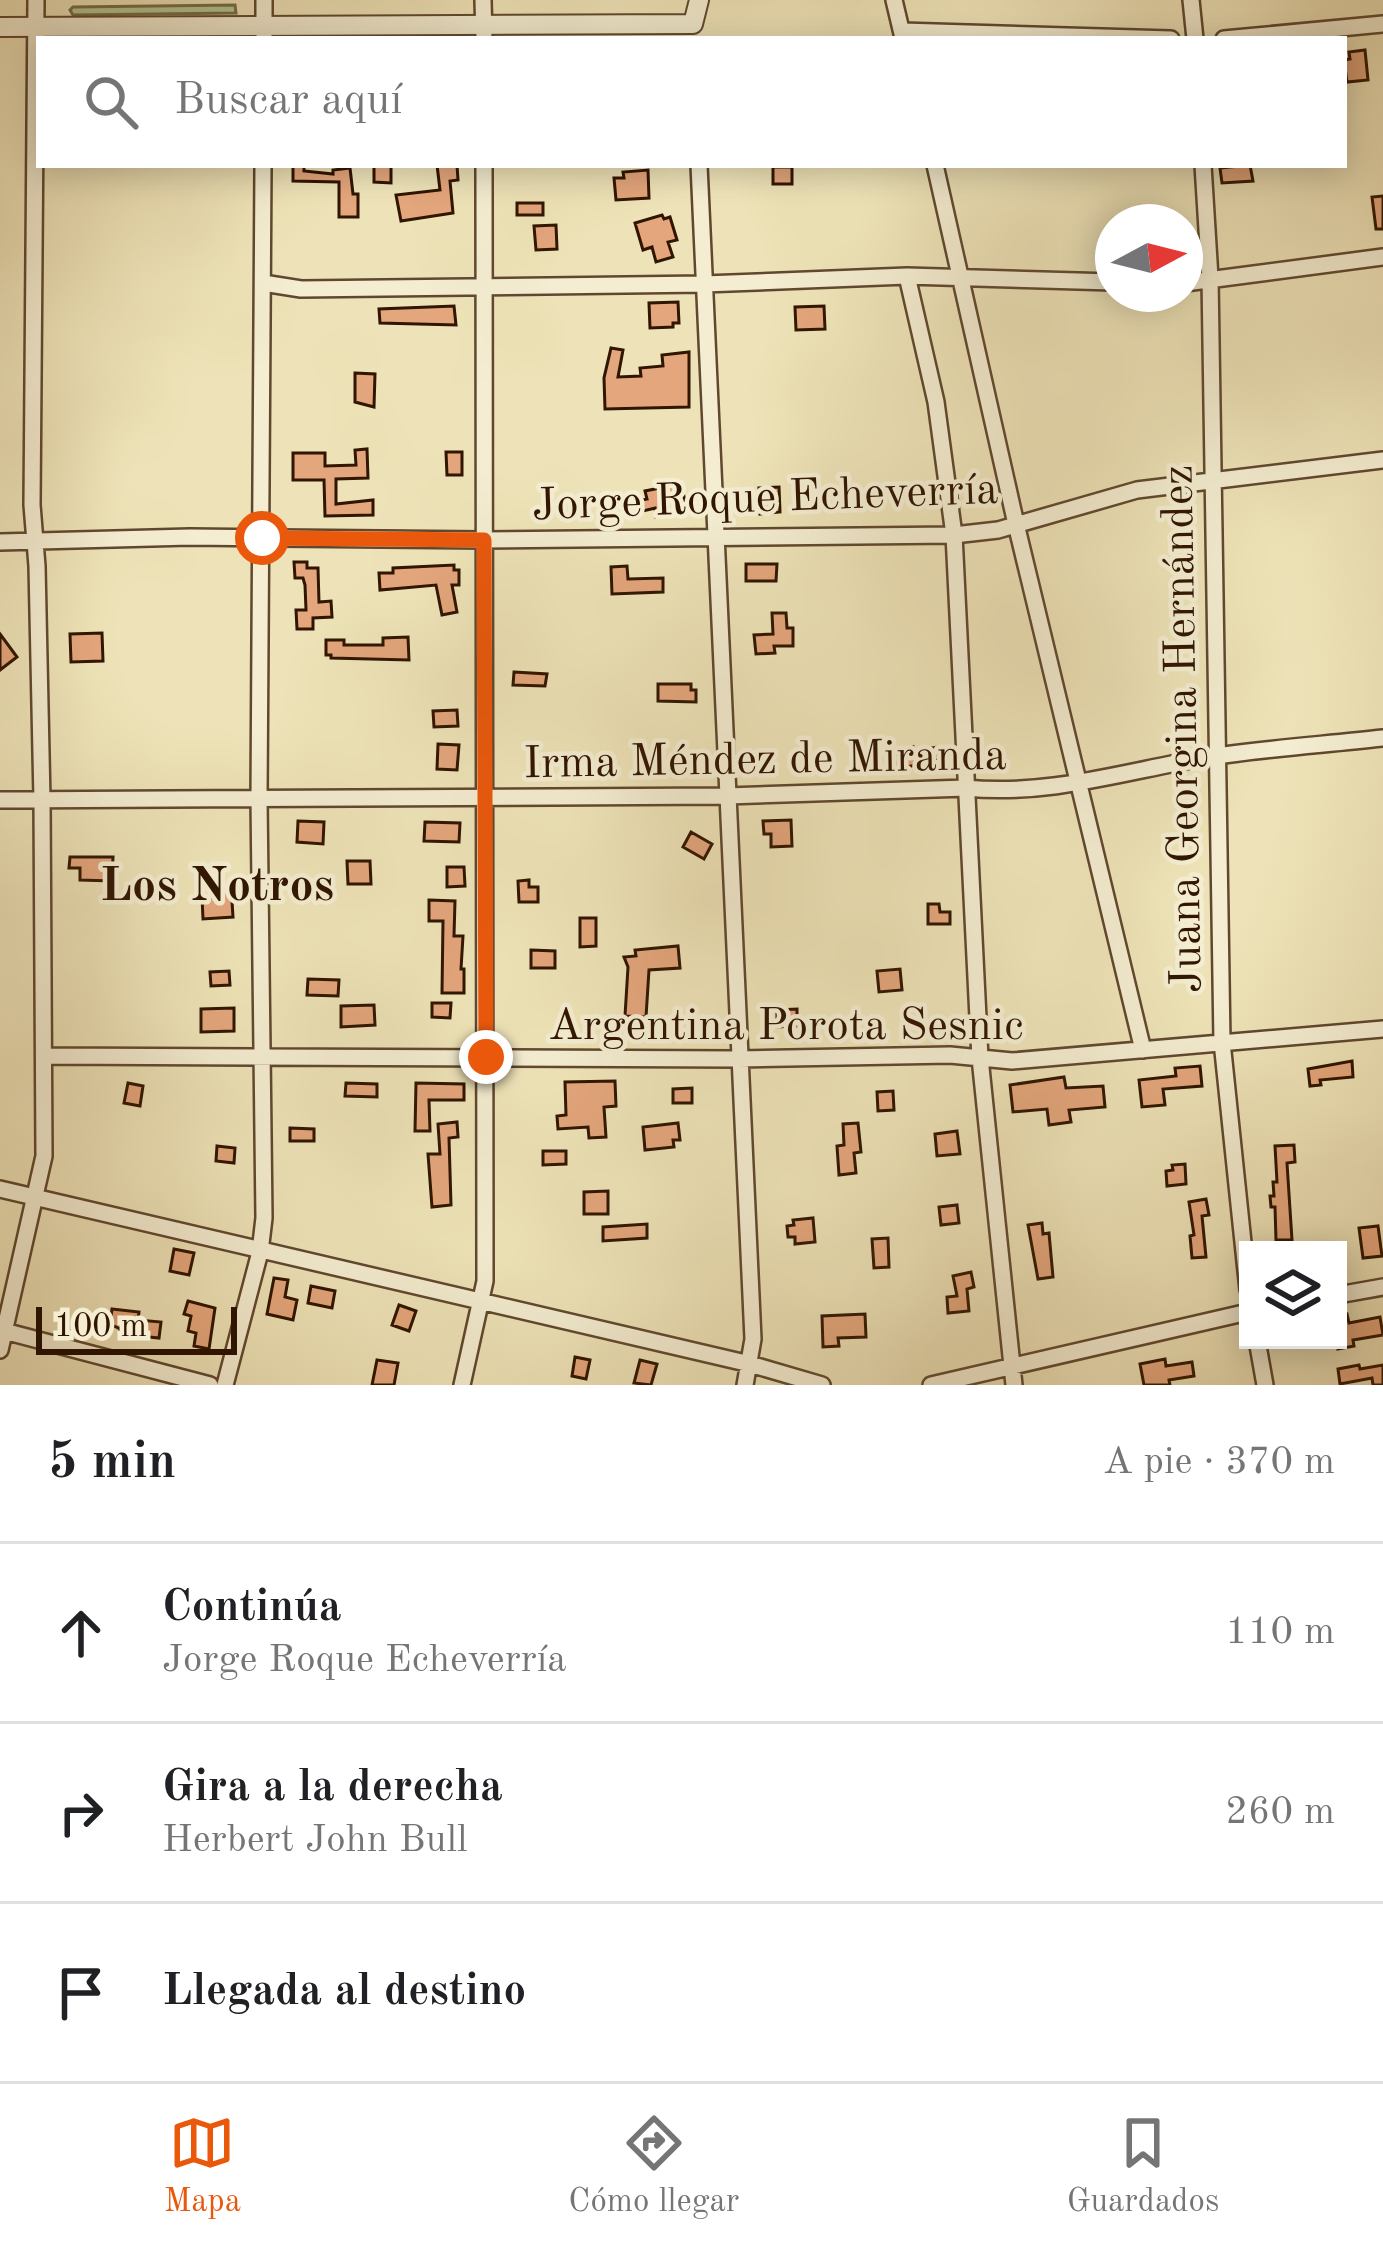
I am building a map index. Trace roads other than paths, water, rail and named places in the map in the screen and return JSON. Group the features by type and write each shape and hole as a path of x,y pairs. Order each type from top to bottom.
{"street":[{"path":"0,1350 44,1156 42,800 34,542 36,0"},
{"path":"264,0 264,33"},
{"path":"484,0 484,32"},
{"path":"0,27 264,33 693,32 699,0"},
{"path":"894,0 903,35 970,36"},
{"path":"1191,0 1195,36"},
{"path":"1256,36 1383,24"},
{"path":"225,1385 260,1252 264,1206 260,799 263,168"},
{"path":"462,1385 482,1300 484,168"},
{"path":"699,168 753,1340 745,1385"},
{"path":"936,168 1143,1050"},
{"name":"Juana Georgina Hernández","path":"1203,168 1210,278 1222,1042 1243,1241"},
{"path":"1203,279 1383,257"},
{"path":"263,283 302,289 958,276 1095,281"},
{"path":"908,277 936,402 954,535 980,1058 1012,1376"},
{"name":"Jorge Roque Echeverría","path":"0,542 954,535 1016,524 1137,490 1383,460"},
{"name":"Irma Méndez de Miranda","path":"0,800 990,791 1078,783 1215,757 1383,738"},
{"name":"Argentina Porota Sesnic","path":"44,1056 950,1055 1034,1061 1383,1029"},
{"path":"0,1189 482,1300 822,1385"},
{"path":"1347,1293 1383,1287"},
{"path":"931,1385 1012,1376 1239,1314"},
{"path":"3,1330 210,1385"},
{"path":"1259,1349 1265,1385"}],"district":[{"name":"Los Notros","path":"217,883"}]}
